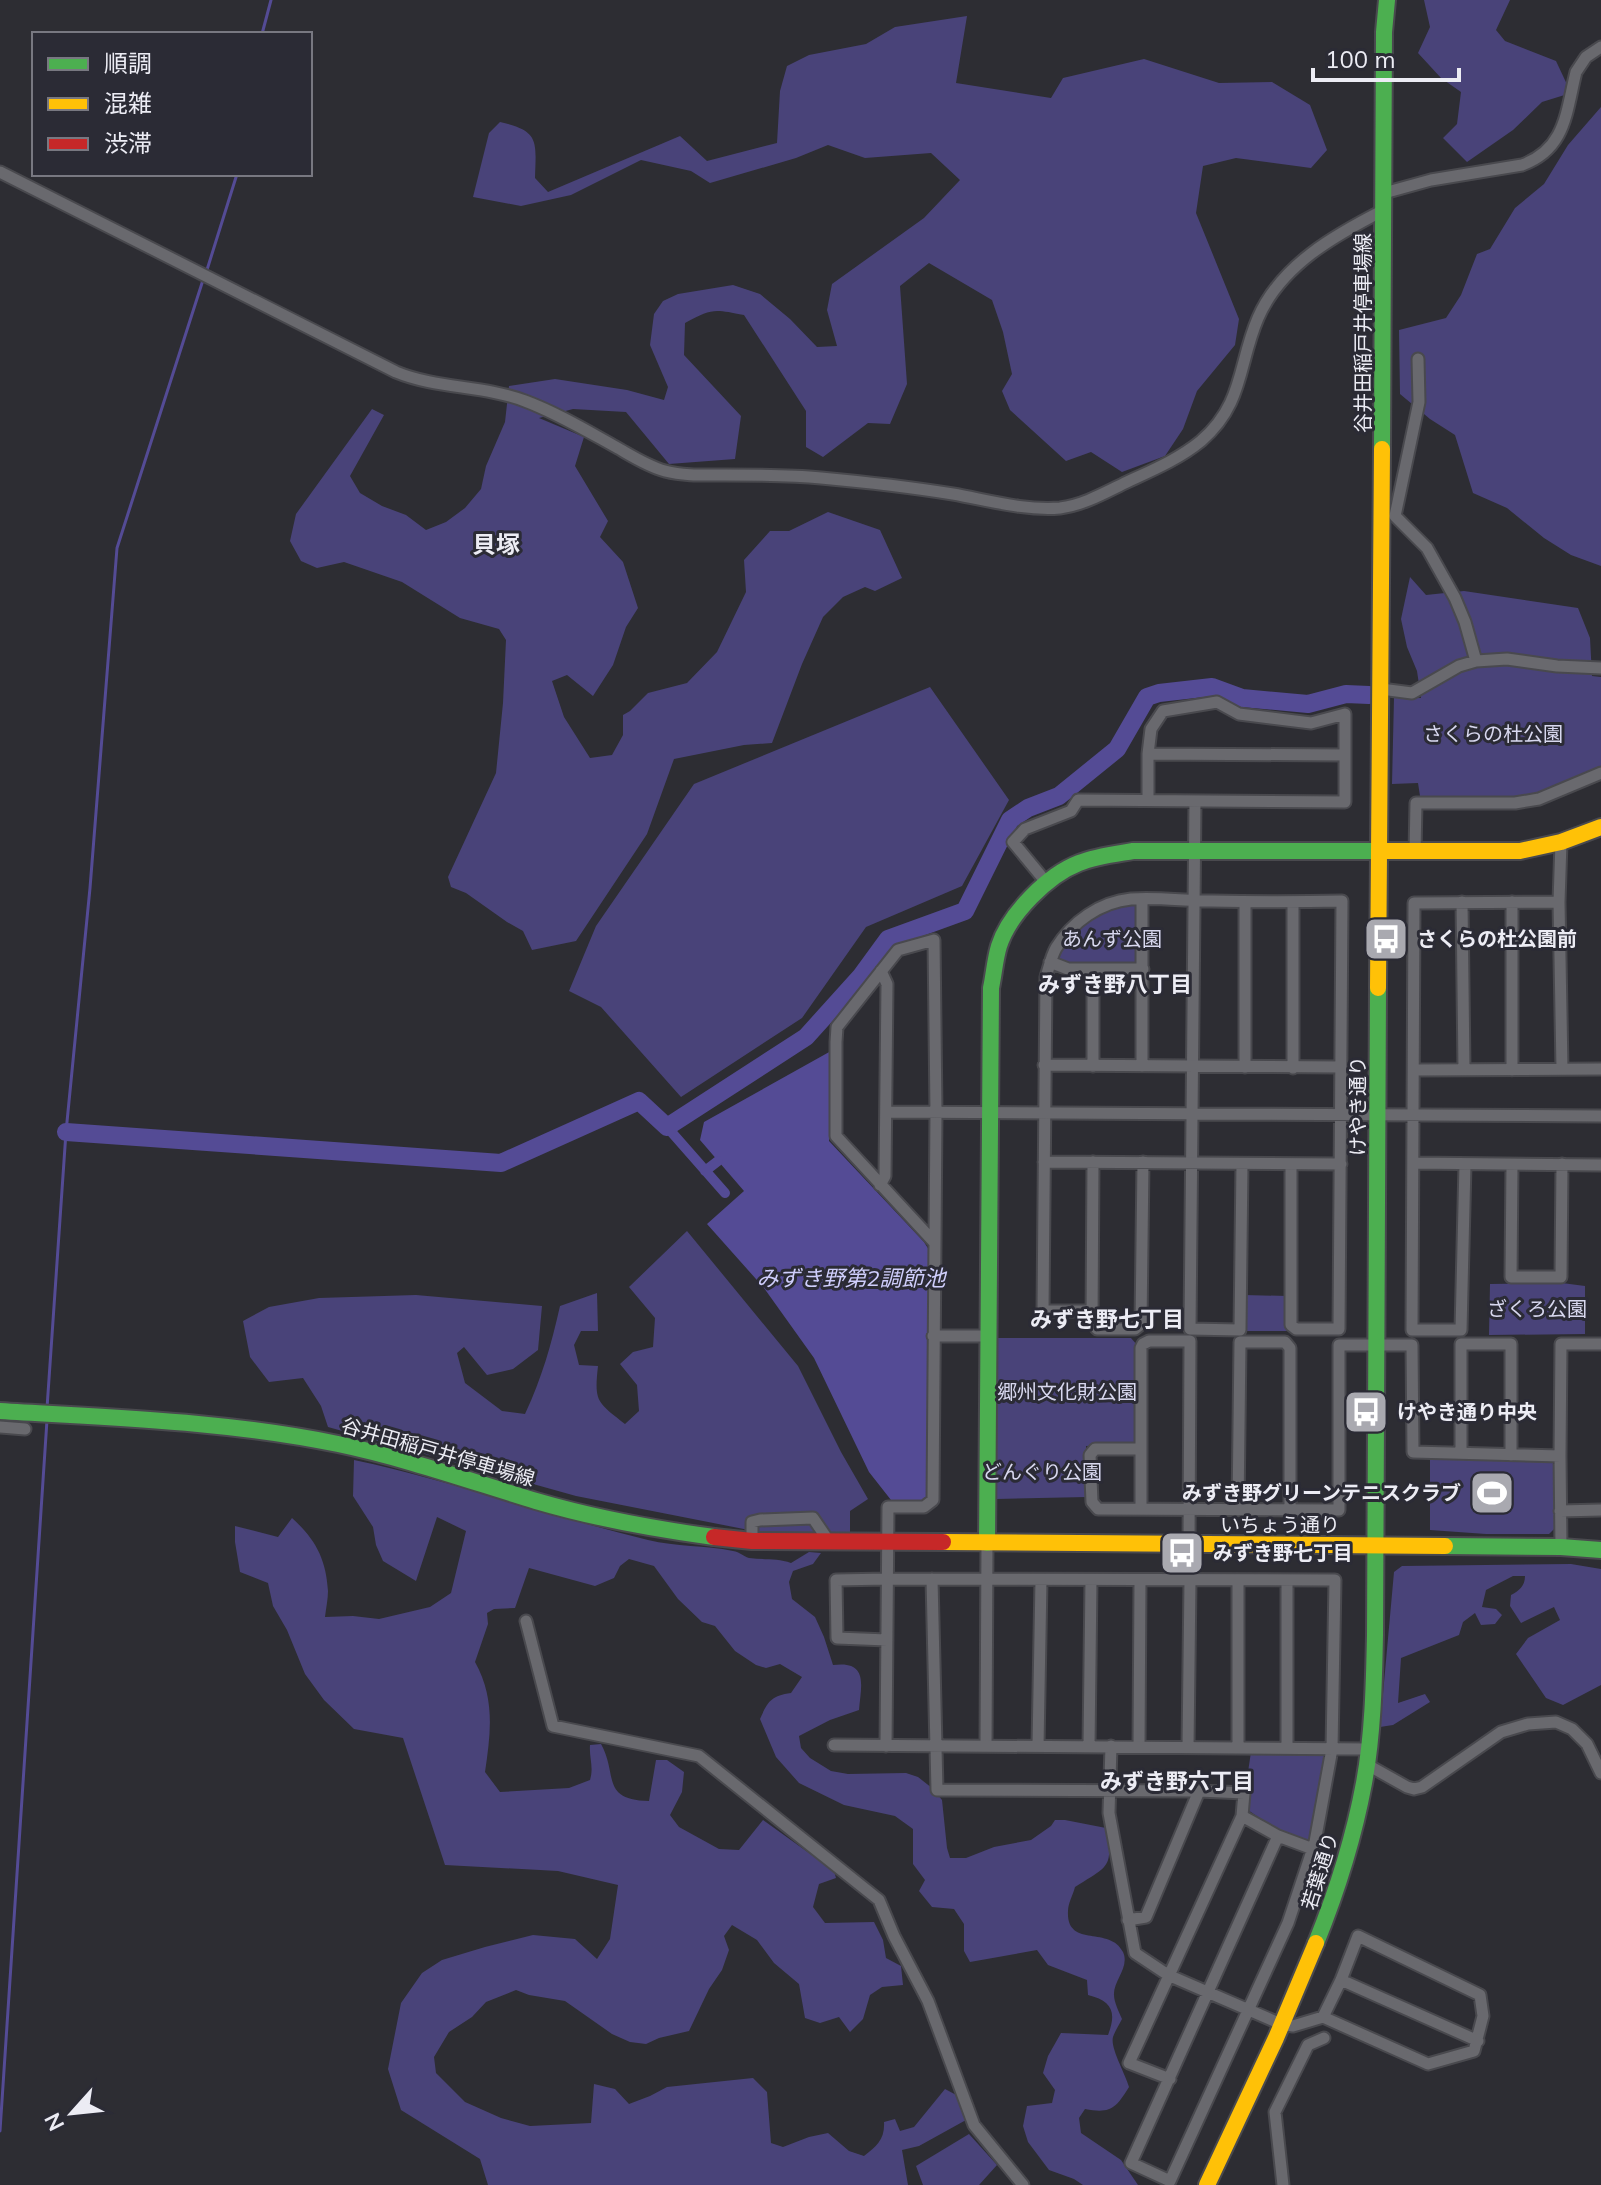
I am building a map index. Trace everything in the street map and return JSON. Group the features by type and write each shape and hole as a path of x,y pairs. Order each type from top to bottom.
{"main road":[{"name":"谷井田稲戸井停車場線","path":"1381,666 1389,516 1384,210 1384,32 1387,0"},
{"name":"けやき通り","path":"1375,1546 1381,666"},
{"path":"987,1543 991,988 1000,943 1017,914 1046,882 1078,863 1133,851 1520,851 1561,842 1601,827"},
{"name":"谷井田稲戸井停車場線","path":"0,1411 254,1429 340,1444 420,1464 587,1514 676,1532 752,1541 822,1542"},
{"name":"いちょう通り","path":"822,1542 1561,1547 1601,1550"},
{"name":"若葉通り","path":"1207,2185 1281,2024 1335,1896 1357,1817 1367,1757 1374,1674 1375,1546"}],"street":[{"path":"1384,193 1431,180 1537,160 1547,152 1562,127 1580,64 1601,47"},
{"path":"0,172 405,376 524,400 580,427 650,467 684,475 826,478 929,490 1037,508 1060,508 1083,503 1174,460 1199,443 1216,428 1226,413 1236,392 1258,318 1272,292 1289,272 1314,252 1384,210"},
{"path":"1418,359 1419,402 1389,516 1427,548 1455,598 1476,661"},
{"path":"1381,689 1412,693 1459,666 1476,661 1507,659 1601,668"},
{"path":"1046,882 1013,842 1025,829 1071,811 1078,800 1345,802 1345,714 1311,723 1239,714 1217,702 1163,711 1151,729 1148,800"},
{"path":"1148,754 1345,755"},
{"path":"1415,852 1416,803 1515,803 1539,799 1601,773"},
{"path":"1195,801 1190,1329 1240,1330 1242,1164"},
{"path":"1561,842 1562,1069"},
{"path":"1092,1311 1043,1311 1046,977 1055,950 1086,916 1106,905 1128,899 1342,901 1339,1329 1296,1329 1291,1325 1291,1164"},
{"path":"1142,899 1142,1066"},
{"path":"1245,902 1245,1067"},
{"path":"1293,902 1293,1068"},
{"path":"1462,902 1464,1070"},
{"path":"1512,902 1512,1070"},
{"path":"1465,1164 1461,1330 1412,1330 1414,903 1559,902"},
{"path":"886,1746 888,1507 924,1507 933,1500 936,1112 934,940 898,950 837,1027 836,1136 934,1242"},
{"path":"1050,962 1068,969 1143,969"},
{"path":"1093,969 1093,1066"},
{"path":"880,1185 885,1176 887,984 881,971"},
{"path":"1044,1065 1341,1067"},
{"path":"1414,1070 1601,1069"},
{"path":"886,1112 1601,1116"},
{"path":"1044,1162 1341,1164"},
{"path":"1093,1162 1092,1323 1097,1329 1135,1329 1141,1324 1143,1162"},
{"path":"1414,1163 1601,1165"},
{"path":"1512,1165 1511,1277 1561,1277 1562,1164"},
{"path":"933,1336 989,1336"},
{"path":"1141,1509 1143,1344 1149,1341 1190,1341 1189,1545"},
{"path":"1238,1510 1240,1342 1285,1342 1290,1348 1290,1510"},
{"path":"1141,1449 1095,1449 1090,1455 1092,1502 1098,1509 1339,1510 1339,1345 1376,1344 1412,1345 1413,1452 1560,1456"},
{"path":"1461,1453 1461,1344 1511,1344 1511,1455"},
{"path":"1561,1547 1561,1344 1601,1344"},
{"path":"0,1427 25,1429"},
{"path":"1560,1511 1601,1510"},
{"path":"752,1541 752,1522 813,1518 822,1542"},
{"path":"986,1746 987,1543"},
{"path":"932,1579 937,1790 1244,1793 1242,1816 1129,2063 1170,2079"},
{"path":"887,1640 837,1638 836,1580 1335,1580 1332,1749 1313,1849 1288,1923 1170,2181 1131,2163 1278,1836"},
{"path":"1038,1746 1041,1580"},
{"path":"1089,1746 1091,1580"},
{"path":"1139,1747 1140,1580"},
{"path":"1188,1747 1190,1580"},
{"path":"1238,1580 1238,1747"},
{"path":"1287,1580 1287,1747"},
{"path":"526,1621 553,1726 699,1756 879,1900 928,2001 974,2125 1023,2185"},
{"path":"834,1745 1332,1749 1367,1757 1414,1789 1422,1787 1501,1732 1528,1724 1556,1722 1572,1729 1587,1744 1601,1773"},
{"path":"1111,1746 1109,1813 1135,1953 1168,1975 1281,2024 1293,2026 1323,2017 1428,2064 1474,2051 1483,2016 1480,1995 1358,1936 1323,2017"},
{"path":"1128,1920 1146,1917 1199,1791"},
{"path":"1242,1816 1278,1836 1313,1849"},
{"path":"1341,1980 1478,2041"},
{"path":"1283,2185 1275,2112 1308,2045 1324,2038"}],"green space":[{"path":"1424,0 1510,0 1496,30 1505,41 1556,61 1571,93 1542,102 1513,130 1467,162 1443,138 1457,124 1461,92 1441,78 1418,53 1430,27"},
{"path":"967,16 956,83 1051,98 1063,78 1144,59 1219,83 1272,82 1310,105 1327,150 1311,168 1236,158 1203,166 1196,213 1239,319 1235,345 1197,391 1183,429 1165,456 1122,472 1091,452 1066,461 1010,410 1002,391 1012,374 992,300 929,263 900,286 907,384 890,424 868,423 823,457 806,447 806,411 744,315 726,312 708,312 685,323 684,355 741,416 735,459 669,464 626,412 573,409 539,418 584,437 575,466 608,521 600,537 623,562 638,608 626,627 613,665 593,696 567,675 552,681 564,717 590,758 612,755 623,735 623,715 648,693 687,683 717,652 746,592 744,560 770,531 789,531 828,512 880,530 902,578 875,591 865,587 843,597 823,617 772,743 744,745 674,759 647,834 576,941 532,950 523,931 466,893 451,887 448,877 496,773 506,640 499,629 460,618 402,582 344,562 317,568 301,561 290,541 296,514 372,409 384,415 350,476 360,493 406,515 426,530 446,522 465,508 481,489 486,466 505,422 509,386 555,379 627,390 664,400 668,387 650,345 654,314 663,301 678,294 733,285 760,294 817,347 837,346 827,310 832,284 924,218 960,180 931,153 865,158 828,145 796,158 710,183 691,171 641,160 571,195 521,206 473,197 489,133 500,122 529,134 535,146 535,178 548,192 680,136 707,161 777,143 780,91 787,66 809,55 866,44 895,27"},
{"path":"1601,107 1601,566 1571,555 1507,508 1473,493 1455,435 1400,394 1399,330 1446,318 1461,295 1477,254 1490,249 1515,208 1544,184 1568,145"},
{"name":"さくらの杜公園","path":"1410,577 1426,595 1464,591 1578,608 1590,638 1592,676 1601,677 1601,767 1537,793 1503,798 1420,796 1418,783 1392,784 1394,698 1421,698 1417,671 1407,647 1401,619"},
{"path":"930,687 1009,800 962,886 866,927 802,1018 681,1097 601,1007 569,991 596,926 694,784"},
{"name":"あんず公園","path":"1136,903 1139,964 1068,965 1056,960 1071,937 1088,921 1109,910"},
{"path":"687,1231 798,1366 868,1499 850,1511 850,1532 759,1532 576,1496 328,1427 321,1406 303,1378 269,1382 250,1357 243,1321 269,1307 319,1298 416,1295 542,1306 538,1350 513,1369 487,1375 464,1347 457,1353 465,1383 502,1411 525,1414 546,1361 560,1306 597,1293 598,1331 581,1331 574,1345 579,1365 598,1366 597,1394 608,1411 625,1424 639,1411 637,1385 620,1364 633,1352 653,1347 655,1318 629,1287"},
{"name":"ざくろ公園","path":"1562,1283 1585,1286 1585,1334 1489,1335 1490,1284"},
{"path":"1244,1295 1287,1296 1287,1331 1244,1331"},
{"name":"郷州文化財公園","path":"998,1338 1131,1338 1137,1345 1137,1442 1133,1445 1086,1446 1087,1497 996,1499"},
{"name":"みずき野グリーンテニスクラブ","path":"1430,1458 1553,1459 1555,1528 1549,1534 1430,1530"},
{"path":"354,1460 659,1542 722,1549 749,1558 791,1563 809,1552 821,1553 813,1564 793,1571 789,1582 792,1599 815,1617 833,1665 845,1665 858,1671 861,1692 859,1710 799,1736 801,1748 810,1758 831,1771 848,1774 906,1773 918,1777 942,1800 950,1858 966,1858 994,1847 1031,1840 1055,1820 1106,1828 1109,1851 1106,1865 1075,1887 1068,1911 1069,1923 1081,1934 1117,1944 1123,1952 1123,1969 1114,1995 1122,2019 1113,2042 1129,2087 1112,2108 1101,2111 1085,2109 1079,2118 1081,2133 1121,2160 1138,2185 1083,2185 1049,2170 1028,2142 1023,2126 1027,2106 1052,2103 1055,2090 1043,2073 1048,2056 1061,2033 1108,2035 1112,2014 1107,2004 1088,1995 1087,1980 1048,1965 1037,1950 970,1962 964,1951 964,1924 954,1909 932,1907 919,1891 925,1880 913,1864 913,1829 895,1816 844,1805 799,1783 776,1757 760,1719 771,1700 791,1693 802,1677 780,1664 766,1668 756,1665 735,1651 715,1626 702,1622 678,1599 654,1566 629,1559 620,1566 614,1578 595,1586 529,1568 515,1608 494,1609 487,1613 488,1624 475,1662 489,1702 490,1729 485,1772 500,1792 569,1788 590,1780 590,1745 601,1744 617,1790 623,1796 649,1801 656,1760 667,1760 684,1772 682,1792 670,1815 679,1827 719,1849 739,1850 763,1820 834,1871 836,1878 819,1884 813,1907 825,1923 874,1922 883,1940 886,1958 901,1966 903,1985 882,1987 870,1995 863,2019 850,2032 839,2017 820,2023 805,2018 799,1984 774,1963 757,1940 732,1925 724,1936 729,1950 722,1970 689,2031 646,2044 630,2042 612,2034 565,2001 516,1990 486,2002 472,2017 449,2032 434,2057 436,2073 465,2102 501,2118 530,2126 591,2123 594,2084 615,2089 629,2104 667,2087 753,2078 767,2092 771,2143 783,2147 828,2133 849,2151 864,2156 879,2142 884,2122 895,2119 900,2131 914,2127 945,2089 960,2097 966,2120 919,2146 902,2150 908,2185 488,2185 480,2159 401,2110 388,2069 401,2003 422,1973 442,1960 533,1935 575,1939 597,1959 610,1939 618,1885 558,1871 445,1865 403,1738 354,1729 324,1700 305,1674 287,1630 273,1606 268,1583 240,1572 235,1526 278,1537 292,1518 313,1542 322,1559 328,1591 325,1617 379,1619 430,1607 451,1593 466,1531 437,1517 416,1581 383,1561 373,1527 353,1496"},
{"path":"1571,1564 1601,1569 1601,1685 1563,1705 1546,1698 1516,1654 1528,1638 1560,1620 1554,1607 1521,1623 1510,1606 1511,1595 1521,1588 1525,1576 1513,1576 1486,1590 1482,1607 1496,1609 1502,1615 1495,1624 1481,1625 1475,1613 1463,1622 1459,1635 1401,1658 1398,1703 1425,1694 1430,1702 1393,1725 1380,1727 1394,1572 1402,1566"},
{"path":"1251,1752 1324,1756 1308,1843 1278,1831 1248,1810 1245,1792"},
{"path":"969,2134 997,2165 979,2185 923,2185 916,2166"}],"water":[{"name":"みずき野第2調節池","path":"831,1051 829,1141 929,1250 927,1495 922,1502 891,1500 869,1472 814,1358 764,1288 707,1224 744,1191 700,1140 704,1122"}],"waterway":[{"path":"263,32 271,0"},
{"path":"206,273 236,176"},
{"path":"47,1408 66,1132 90,888 117,548 203,280"},
{"path":"66,1132 501,1163 639,1101 667,1127 806,1037 861,976 888,939 965,911 1010,820 1028,808 1059,796 1117,749 1147,697 1212,687 1242,698 1308,704 1346,694 1369,695"},
{"path":"667,1127 725,1193"},
{"path":"705,1171 718,1161"},
{"path":"0,2131 47,1420"}],"traffic: fast":[{"path":"1382,449 1384,32 1387,0"},
{"path":"987,1543 991,988 998,951 1011,921 1031,897 1055,877 1099,857 1133,851 1385,851"},
{"path":"1316,1943 1338,1884 1355,1823 1367,1765 1372,1709 1378,988"},
{"path":"0,1411 170,1422 296,1436 388,1456 580,1513 714,1537"},
{"path":"1445,1546 1601,1550"}],"traffic: slow":[{"path":"1378,988 1382,449"},
{"path":"1385,851 1520,851 1561,842 1601,827"},
{"path":"943,1542 1445,1546"},
{"path":"1207,2185 1276,2038 1316,1943"}],"traffic: jam":[{"path":"714,1537 752,1541 943,1542"}],"place":[{"name":"さくらの杜公園前","path":"1386,939"},
{"name":"けやき通り中央","path":"1366,1412"},
{"name":"みずき野グリーンテニスクラブ","path":"1492,1493"},
{"name":"みずき野七丁目","path":"1182,1553"}],"district":[{"name":"貝塚","path":"496,545"},
{"name":"みずき野八丁目","path":"1115,984"},
{"name":"みずき野七丁目","path":"1107,1319"},
{"name":"みずき野六丁目","path":"1177,1781"}],"park label":[{"name":"どんぐり公園","path":"1042,1472"}]}
